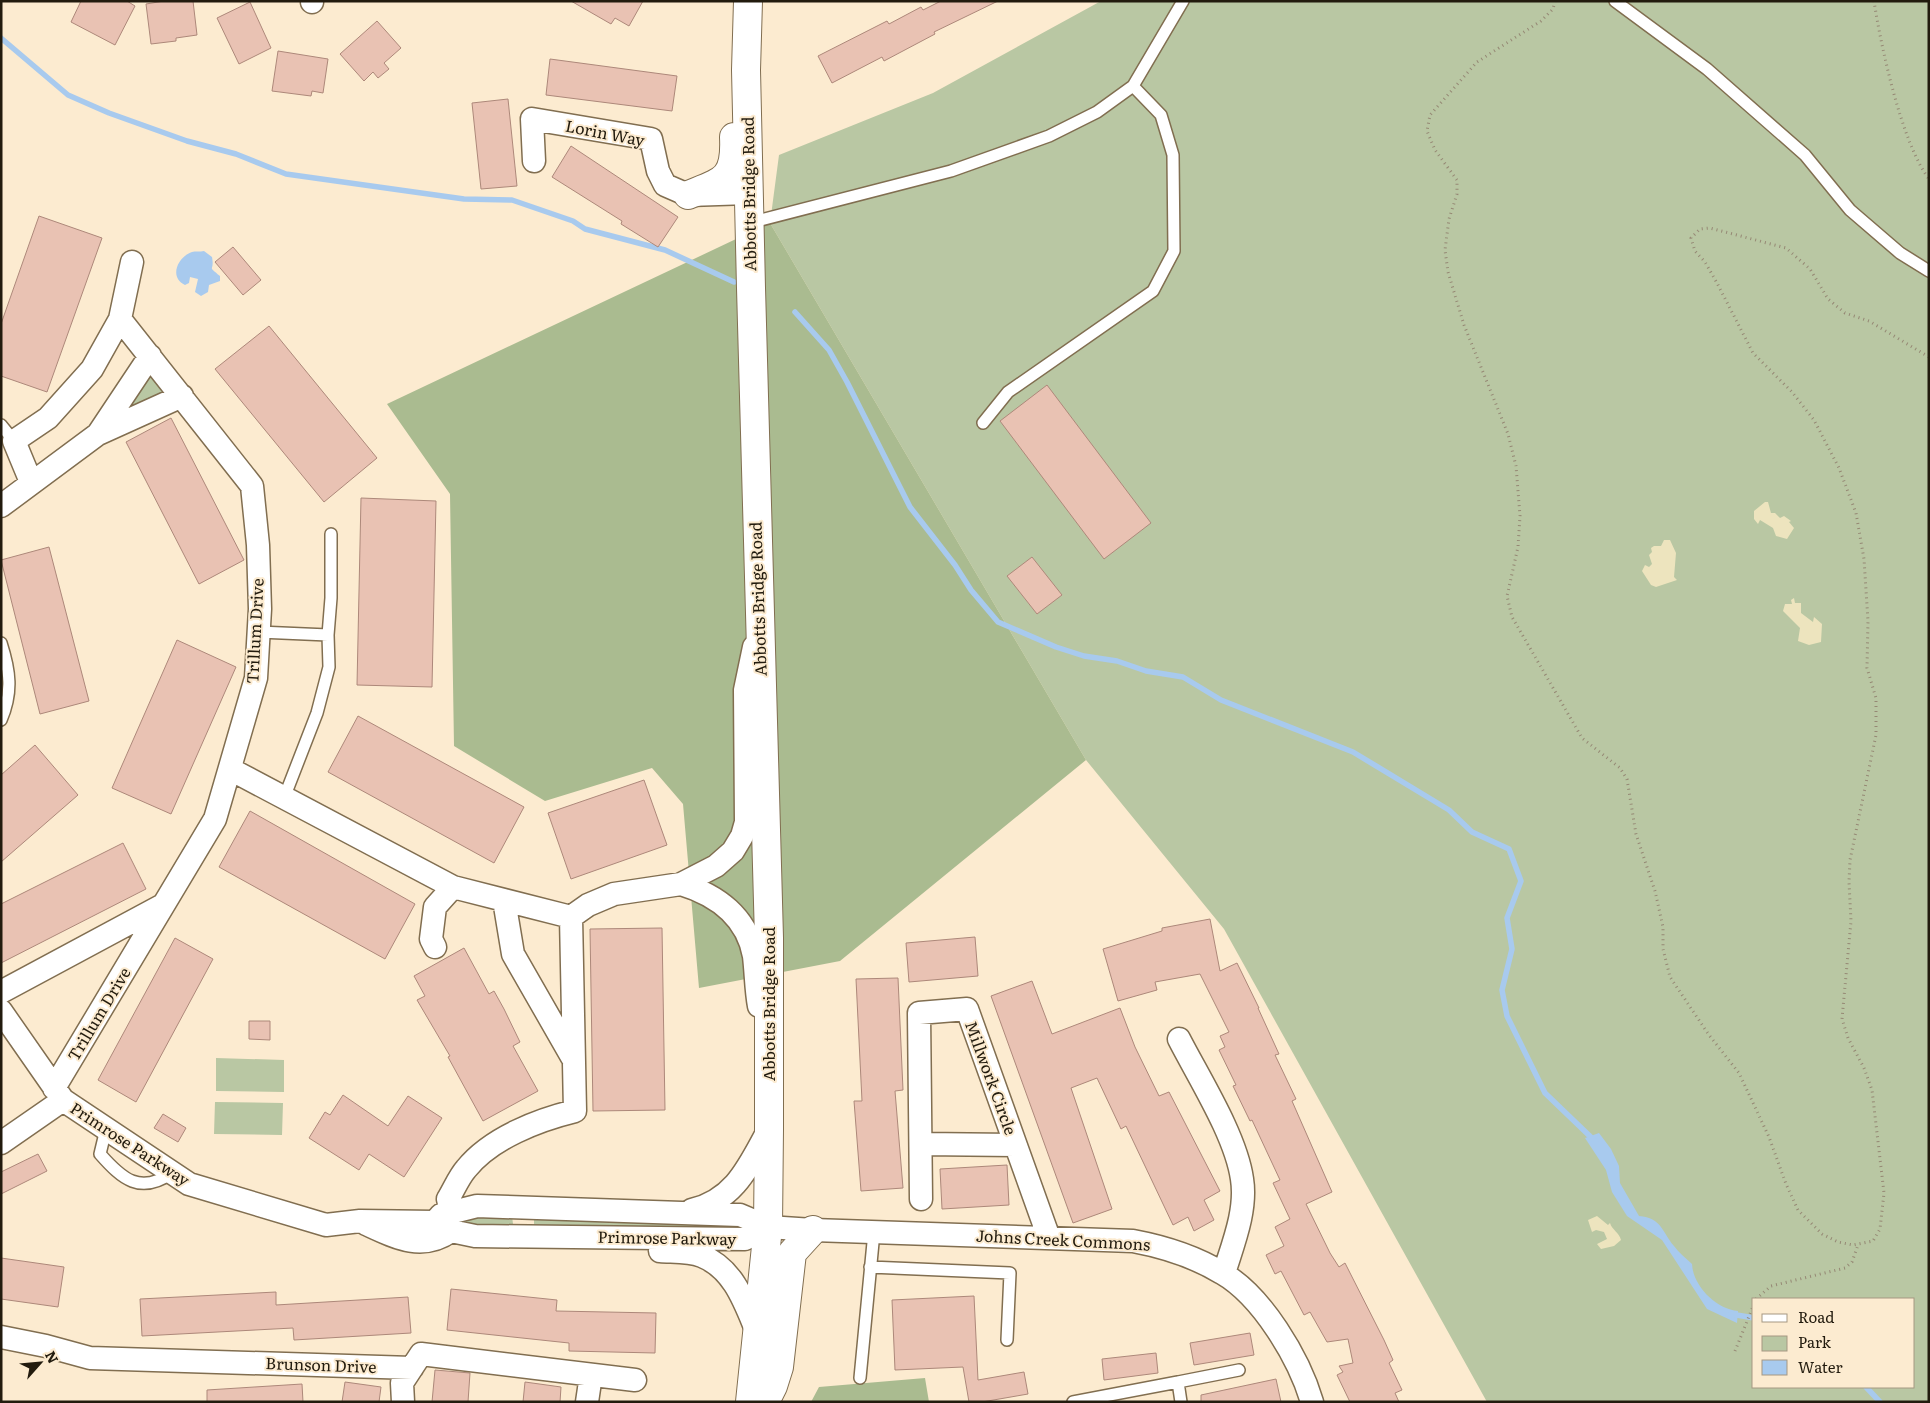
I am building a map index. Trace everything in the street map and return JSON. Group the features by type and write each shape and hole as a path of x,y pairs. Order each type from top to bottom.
{"main road":[{"name":"Abbotts Bridge Road","path":"748,1 746,70 749,223 758,624 769,938 768,1227 750,1402"},
{"name":"Abbotts Bridge Road","path":"688,195 723,181 730,172 735,141 733,81 738,70 746,70"},
{"path":"765,1402 773,1386 778,1367 792,1253 813,1230"}],"street":[{"name":"Lorin Way","path":"534,162 532,119 651,139 658,171 665,186 688,195 706,199 722,198 737,205 749,223"},
{"name":"Lorin Way","path":"688,195 749,193"},
{"path":"31,482 7,433 48,418 92,369 120,319 132,262"},
{"name":"Trillum Drive","path":"59,1094 164,904 215,820 256,678 258,545 252,486 120,319"},
{"path":"98,434 150,356"},
{"path":"1,506 98,434 182,396"},
{"path":"230,769 453,888 570,917 588,905 614,894 681,884 716,866 733,851 742,836 746,822 745,690 758,624"},
{"path":"681,884 700,890 726,906 738,918 748,936 754,956 762,1021 769,1043"},
{"path":"435,947 431,939 435,907 453,888"},
{"path":"504,900 514,954 574,1060"},
{"path":"1,992 164,904"},
{"path":"448,1219 448,1199 466,1168 496,1143 553,1117 575,1111 570,917"},
{"name":"Millwork Circle","path":"921,1199 922,1144 919,1013 967,1009 1049,1238"},
{"name":"Primrose Parkway","path":"1,1011 59,1094 106,1130 189,1184 326,1225 360,1220 393,1205 434,1208 475,1236 744,1239 768,1227"},
{"path":"1178,1039 1230,1139 1242,1179 1238,1227 1224,1274"},
{"path":"1,1143 59,1094"},
{"name":"Abbotts Bridge Road","path":"680,1213 704,1207 726,1196 740,1180 769,1129"},
{"name":"Millwork Circle","path":"922,1144 1016,1144"},
{"name":"Primrose Parkway","path":"360,1220 402,1240 439,1239 448,1219 477,1206 740,1215 768,1227"},
{"path":"522,1207 522,1236"},
{"name":"Johns Creek Commons","path":"768,1227 1133,1241 1168,1248 1224,1274 1249,1296 1274,1325 1293,1354 1312,1402"},
{"path":"616,1238 643,1249 702,1256 724,1270 741,1293 757,1332"},
{"name":"Brunson Drive","path":"1,1337 46,1346 90,1358 412,1368"},
{"path":"403,1402 402,1383 421,1354 635,1380"},
{"path":"587,1402 591,1375"}],"lane":[{"path":"749,223 951,171 1031,142 1097,112 1133,86 1182,1"},
{"path":"1615,1 1707,69 1805,155 1850,210 1900,253 1929,271"},
{"path":"983,423 1008,392 1153,291 1174,251 1173,155 1161,114 1133,86"},
{"path":"284,798 319,704 329,667 331,534"},
{"path":"258,632 328,634"},
{"path":"1,643 10,681 6,709 1,720"},
{"path":"106,1130 100,1154 116,1172 135,1183 150,1184 161,1181 172,1173"},
{"path":"860,1378 874,1232"},
{"path":"870,1267 1010,1273 1007,1340"},
{"path":"1073,1402 1239,1370"},
{"path":"1178,1382 1182,1402"}],"path":[{"path":"1555,1 1553,9 1541,21 1477,62 1430,115 1427,131 1434,150 1457,180 1457,194 1449,219 1445,250 1448,272 1464,324 1508,434 1516,466 1520,516 1518,547 1507,596 1512,617 1582,738 1620,768 1627,779 1636,834 1655,891 1663,927 1663,949 1670,977 1709,1035 1739,1073 1769,1137 1786,1184 1798,1210 1822,1234 1838,1242 1858,1245 1873,1241 1880,1229 1884,1193 1872,1090 1864,1068 1848,1038 1842,1020 1852,921 1849,882 1850,860 1876,736 1876,698 1868,668 1868,621 1864,559 1856,513 1839,468 1814,420 1792,392 1753,353 1718,283 1705,262 1695,251 1691,238 1700,229 1710,228 1786,248 1810,269 1828,300 1845,313 1869,322 1929,357"},
{"path":"1874,1 1903,121 1918,165 1929,179"},
{"path":"1757,1298 1771,1286 1845,1268 1852,1262 1858,1245"},
{"path":"1735,1351 1743,1326 1752,1308"}],"green space":[{"path":"1101,1 1929,1 1929,1402 1487,1402 1224,929 1086,760 770,223 779,155 933,93"},
{"path":"770,223 1086,760 840,961 699,988 683,804 652,768 545,801 454,746 450,494 387,404"},
{"path":"153,375 163,390 160,396 121,419 140,379"},
{"path":"216,1058 284,1060 284,1092 216,1091"},
{"path":"215,1102 283,1103 282,1135 214,1134"},
{"path":"465,1214 512,1216 513,1224 466,1224"},
{"path":"534,1218 736,1226 736,1232 534,1226"},
{"path":"925,1378 929,1402 811,1402 819,1387"}],"sand":[{"path":"1765,502 1768,502 1771,513 1775,513 1780,518 1784,516 1791,521 1789,522 1794,528 1787,539 1776,536 1773,528 1760,520 1758,524 1754,519 1754,511"},
{"path":"1664,540 1670,540 1676,553 1674,577 1677,580 1656,587 1651,585 1642,571 1645,565 1649,567 1652,564 1649,555 1652,552 1651,548 1661,546"},
{"path":"1794,598 1795,603 1801,603 1801,613 1813,622 1814,617 1822,624 1821,642 1809,645 1798,641 1800,628 1783,611 1785,604 1792,604 1791,600"},
{"path":"1597,1216 1608,1225 1610,1223 1620,1237 1621,1240 1614,1246 1601,1249 1597,1244 1607,1239 1604,1232 1596,1230 1592,1232 1588,1220"}],"water":[{"path":"204,251 212,257 212,269 220,276 220,281 209,285 208,292 201,296 195,292 198,279 190,277 189,283 185,285 177,278 176,273 182,258 193,252"},
{"path":"1599,1133 1611,1149 1619,1166 1620,1183 1639,1216 1647,1217 1661,1226 1676,1249 1692,1264 1693,1272 1707,1295 1722,1306 1738,1311 1737,1323 1707,1309 1662,1240 1627,1216 1612,1192 1606,1170 1585,1138"}],"building":[{"path":"81,1 127,1 135,6 115,45 71,22"},
{"path":"164,1 193,1 197,35 176,38 176,41 151,44 146,4"},
{"path":"571,1 643,1 629,26 615,18 611,24"},
{"path":"941,1 998,1 934,32 935,34 884,61 882,57 832,83 818,56 887,21 889,24 921,7 923,10"},
{"path":"250,2 271,48 239,64 217,18"},
{"path":"377,21 401,48 384,63 389,69 378,78 373,72 364,81 340,54"},
{"path":"278,51 328,59 323,93 312,91 311,96 272,91"},
{"path":"550,59 677,76 672,111 546,95"},
{"path":"508,99 517,186 481,189 472,103"},
{"path":"571,146 678,217 658,247 621,224 622,221 552,177"},
{"path":"39,216 102,238 47,392 1,376 1,324"},
{"path":"233,247 261,280 243,295 215,262"},
{"path":"269,326 377,458 324,502 215,369"},
{"path":"1047,385 1151,523 1104,559 1000,421"},
{"path":"171,418 244,560 199,584 126,442"},
{"path":"361,498 436,501 432,687 357,685"},
{"path":"49,547 89,701 40,714 1,560"},
{"path":"1032,557 1062,595 1037,614 1007,576"},
{"path":"177,640 236,667 171,814 112,788"},
{"path":"358,716 524,807 494,863 328,772"},
{"path":"35,745 78,795 1,862 1,775"},
{"path":"644,780 667,845 571,879 548,813"},
{"path":"250,811 415,904 385,959 219,867"},
{"path":"123,843 146,889 1,963 1,904"},
{"path":"1210,919 1220,971 1237,963 1279,1054 1275,1055 1296,1099 1292,1101 1332,1192 1306,1204 1339,1267 1345,1263 1384,1340 1393,1360 1389,1363 1402,1390 1395,1393 1399,1402 1350,1402 1337,1375 1343,1372 1339,1366 1353,1363 1348,1339 1327,1342 1310,1312 1304,1315 1281,1271 1275,1274 1266,1255 1284,1246 1275,1227 1290,1219 1273,1183 1280,1180 1252,1120 1250,1121 1233,1086 1236,1085 1219,1050 1225,1047 1220,1036 1229,1032 1200,974 1155,982 1157,990 1118,1001 1103,949 1162,931 1162,928"},
{"path":"662,928 665,1110 593,1111 590,929"},
{"path":"975,937 978,976 909,982 906,943"},
{"path":"175,938 213,959 136,1102 98,1080"},
{"path":"464,948 489,994 494,991 504,1009 520,1042 513,1046 538,1091 483,1121 448,1057 450,1056 417,1000 425,996 414,976"},
{"path":"898,978 903,1090 895,1091 903,1188 861,1191 854,1101 862,1101 856,979"},
{"path":"1032,981 1052,1034 1120,1008 1135,1047 1159,1096 1169,1092 1220,1191 1204,1200 1214,1220 1194,1231 1188,1217 1173,1225 1126,1126 1121,1129 1097,1078 1071,1088 1112,1209 1073,1223 991,996"},
{"path":"249,1021 270,1021 270,1040 249,1039"},
{"path":"343,1095 388,1126 408,1096 442,1118 404,1177 369,1154 359,1170 309,1138 325,1112 330,1115"},
{"path":"163,1114 186,1128 178,1142 154,1128"},
{"path":"38,1154 47,1171 1,1194 1,1172"},
{"path":"1007,1165 1009,1205 942,1209 940,1169"},
{"path":"1,1258 64,1267 58,1307 1,1299"},
{"path":"451,1289 557,1300 556,1311 656,1313 655,1353 569,1351 569,1343 447,1330"},
{"path":"276,1292 276,1305 408,1297 411,1333 294,1340 293,1328 142,1336 140,1299"},
{"path":"974,1296 978,1380 1024,1372 1028,1394 982,1402 969,1402 963,1367 895,1370 892,1300"},
{"path":"1250,1333 1254,1355 1194,1365 1190,1343"},
{"path":"1156,1353 1158,1373 1104,1380 1102,1359"},
{"path":"435,1370 470,1373 468,1402 432,1402"},
{"path":"1276,1379 1281,1402 1201,1402 1201,1395"},
{"path":"345,1382 381,1387 379,1402 342,1402"},
{"path":"525,1382 561,1387 560,1402 523,1402"},
{"path":"302,1384 303,1402 207,1402 207,1390"}],"waterway":[{"path":"1,38 68,95 109,113 187,141 236,154 286,174 464,199 512,200 573,221 585,229 665,250 734,282"},
{"path":"795,312 829,350 910,507 955,565 971,590 998,622 1056,647 1084,656 1117,661 1146,671 1183,677 1221,700 1353,752 1449,810 1472,832 1509,849 1521,881 1507,918 1512,949 1502,990 1507,1016 1545,1093 1596,1142"},
{"path":"1731,1314 1752,1318"},
{"path":"1867,1388 1880,1402"}]}
